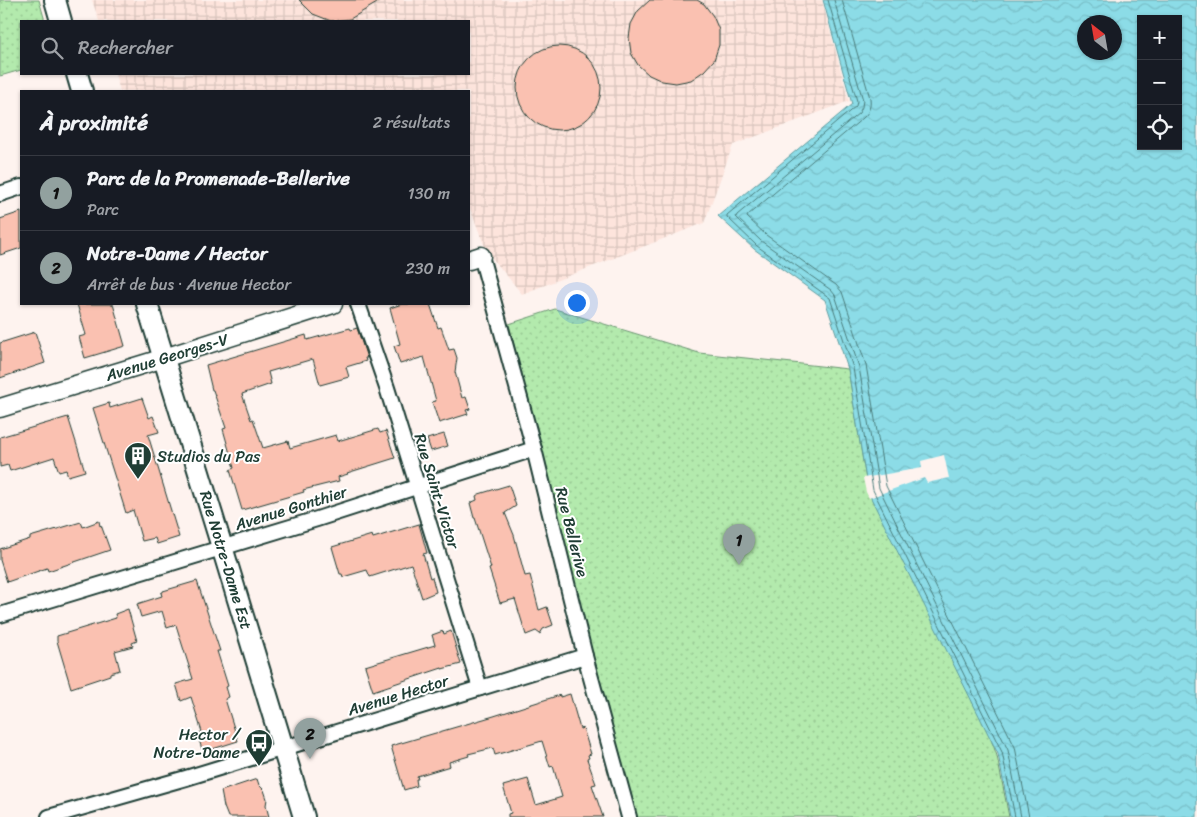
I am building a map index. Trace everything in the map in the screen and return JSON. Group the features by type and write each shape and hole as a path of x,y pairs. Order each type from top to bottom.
{"main road":[{"path":"55,0 61,20"},
{"path":"77,75 82,90"},
{"name":"Rue Notre-Dame Est","path":"147,305 304,817"}],"street":[{"path":"0,194 20,187"},
{"name":"Rue Bellerive","path":"475,258 534,448 585,656 629,817"},
{"name":"Avenue Georges-V","path":"0,408 330,305"},
{"name":"Rue Saint-Victor","path":"358,305 387,388 480,688"},
{"name":"Avenue Gonthier","path":"0,615 318,518 534,448"},
{"name":"Avenue Hector","path":"49,817 186,778 585,656"}],"shaded area":[{"path":"92,0 822,0 849,101 733,145 704,223 522,294 487,252 470,209 470,90 120,90 115,75 470,75 470,20 99,20"}],"green space":[{"path":"0,0 39,0 45,20 20,20 20,70 0,76"},
{"path":"555,309 699,353 848,369 868,492 956,638 997,756 1009,817 634,817 588,653 509,324"}],"water":[{"path":"823,0 1197,0 1197,817 1010,817 998,754 868,492 848,369 825,300 754,249 718,216 852,104"}],"pier":[{"path":"944,455 949,478 927,483 924,478 869,498 863,478 922,468 921,461"}],"building":[{"path":"299,0 382,0 350,19 328,20 313,14"},
{"path":"650,0 697,0 704,4 713,16 719,30 719,45 714,60 704,71 691,80 676,83 662,81 649,75 638,65 631,53 629,38 631,24 638,11"},
{"path":"559,46 575,49 589,58 598,72 601,88 598,104 589,118 575,127 559,130 543,127 529,118 520,104 517,88 520,72 529,58 543,49"},
{"path":"20,212 20,248 0,255 0,219"},
{"path":"77,305 113,305 125,346 85,358 79,337 86,335"},
{"path":"399,305 430,305 438,328 441,327 449,350 454,349 457,358 455,372 462,398 466,397 470,409 466,410 468,414 439,423 432,402 436,401 424,357 400,364 394,346 400,344 390,308"},
{"path":"350,328 351,330 357,328 367,358 365,358 366,361 346,367 349,377 320,385 313,359 268,372 271,384 242,394 251,420 253,419 263,448 288,441 290,448 336,435 338,441 378,429 380,433 386,431 395,458 347,473 338,477 339,481 303,490 304,492 242,510 230,470 234,468 223,429 226,428 212,390 206,365 306,335 307,340"},
{"path":"35,332 45,363 0,378 0,343"},
{"path":"142,398 149,418 153,416 159,432 148,435 179,537 157,544 155,538 142,541 133,510 126,513 93,408 109,403 110,408"},
{"path":"68,417 85,471 68,476 66,470 59,472 54,457 10,471 8,465 0,467 0,437"},
{"path":"444,434 448,446 431,451 427,439"},
{"path":"509,485 516,506 505,513 514,535 525,576 530,575 539,610 547,607 553,625 543,629 540,634 536,631 526,635 515,599 500,603 470,503 477,500 476,496 479,494"},
{"path":"99,521 110,550 48,571 47,568 7,582 0,560 0,549 30,539 30,537 81,522 83,527"},
{"path":"419,524 427,553 423,554 436,592 422,598 411,564 370,577 367,570 343,577 340,574 332,547 372,535 373,538"},
{"path":"197,581 220,651 217,651 228,686 226,687 229,697 225,699 238,741 203,752 197,734 202,732 191,697 181,701 176,684 193,679 176,625 167,628 162,611 141,617 137,604 162,596 161,593 163,591"},
{"path":"128,609 137,641 132,643 133,646 115,651 120,670 71,688 57,636 116,618 115,614"},
{"path":"443,631 444,634 451,631 461,664 442,668 373,691 365,666 435,645 432,635"},
{"path":"570,694 580,729 583,728 591,754 588,755 589,758 587,759 596,784 592,785 603,817 508,817 508,814 511,813 503,786 528,779 536,805 562,797 553,766 550,767 542,741 495,755 493,748 468,754 469,756 449,762 450,766 417,776 417,786 404,790 391,746 560,695 560,697"},
{"path":"257,779 267,799 266,805 269,817 228,817 221,791"}],"place":[{"name":"Studios du Pas","path":"138,480"},
{"name":"Parc de la Promenade-Bellerive","path":"739,565"},
{"name":"Notre-Dame / Hector","path":"310,759"},
{"name":"Hector / Notre-Dame","path":"259,767"}]}
